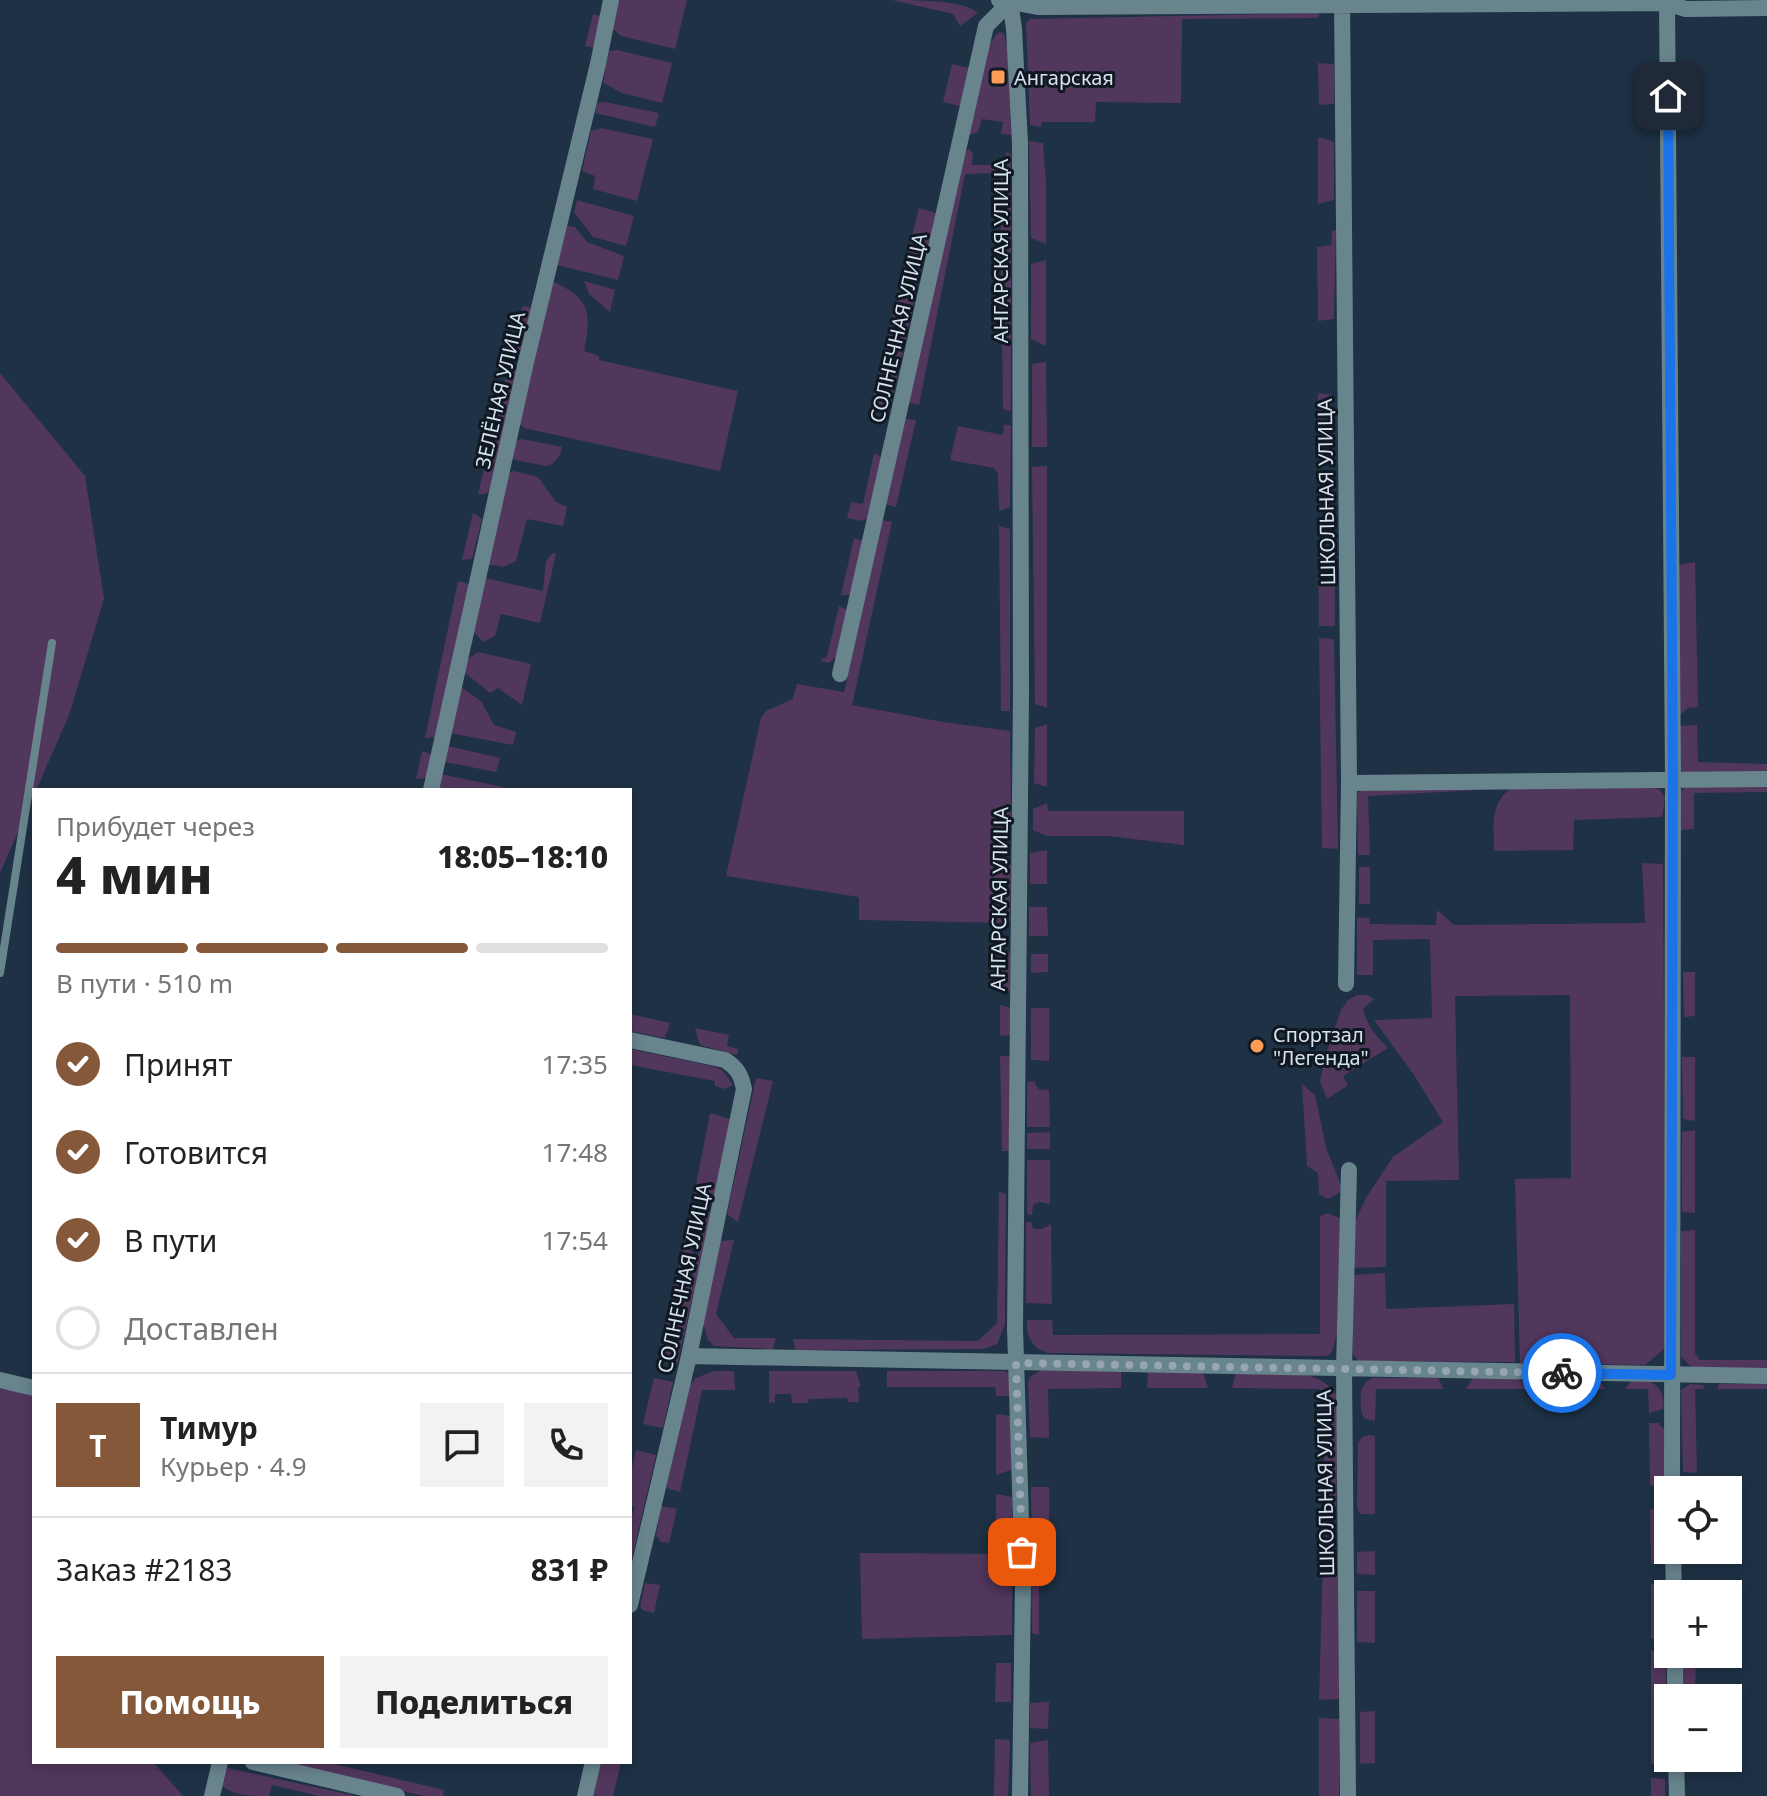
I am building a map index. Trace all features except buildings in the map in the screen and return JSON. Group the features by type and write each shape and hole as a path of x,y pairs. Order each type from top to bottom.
{"street":[{"name":"ЗЕЛЁНАЯ УЛИЦА","path":"431,788 526,362 611,0"},
{"path":"1006,1 1039,7 1667,2 1686,9 1767,8"},
{"name":"СОЛНЕЧНАЯ УЛИЦА","path":"840,674 986,26 1006,1"},
{"name":"АНГАРСКАЯ УЛИЦА","path":"1006,1 1014,29 1020,143 1021,694 1016,1363 1023,1584 1020,1796"},
{"path":"1667,2 1673,778 1672,1476"},
{"name":"ШКОЛЬНАЯ УЛИЦА","path":"1342,3 1349,783 1346,984"},
{"path":"1349,783 1767,779"},
{"name":"СОЛНЕЧНАЯ УЛИЦА","path":"632,1040 725,1060 742,1076 744,1089 689,1356 632,1597"},
{"name":"ШКОЛЬНАЯ УЛИЦА","path":"1348,1796 1344,1369 1349,1170"},
{"path":"689,1356 1767,1376"},
{"path":"0,1380 32,1388"},
{"path":"212,1796 220,1764"},
{"path":"261,1764 397,1796"},
{"path":"585,1796 593,1764"},
{"path":"1676,1772 1677,1796"}],"lane":[{"path":"0,973 52,643"}],"shaded area":[{"path":"619,0 687,0 675,49 621,36 613,29"},
{"path":"892,0 951,3 978,13 960,26 953,14"},
{"path":"593,14 602,17 594,48 585,46"},
{"path":"1320,15 1317,18 1182,19 1181,103 1096,102 1095,122 1042,122 1041,127 1030,125 1026,23 1030,19"},
{"path":"999,32 1004,33 1008,53 1011,135 1001,134 1003,122 982,119 978,132 969,135 983,64"},
{"path":"617,50 672,63 662,103 622,93 603,83 609,51"},
{"path":"1318,63 1334,64 1334,104 1319,105"},
{"path":"952,64 969,68 960,106 943,102"},
{"path":"597,103 659,113 655,127 595,113"},
{"path":"601,128 653,139 637,201 593,189 595,176 582,171 591,131"},
{"path":"1318,137 1334,142 1334,200 1318,204"},
{"path":"1029,141 1043,143 1046,244 1031,238"},
{"path":"969,149 973,154 972,165 1005,165 1006,152 1011,154 1011,411 1003,409 1000,173 965,174 919,405 907,402 964,153"},
{"path":"577,200 634,216 626,246 593,237 574,212"},
{"path":"919,208 936,213 926,259 918,273 904,269"},
{"path":"567,226 575,227 587,242 624,256 618,280 557,265"},
{"path":"1336,230 1334,319 1318,321 1317,247 1331,245 1332,231"},
{"path":"1046,260 1046,346 1031,339 1031,264"},
{"path":"552,281 581,300 588,326 584,351 599,356 599,360 738,391 720,471 524,428 519,423"},
{"path":"584,281 615,290 610,312 589,294"},
{"path":"899,291 912,294 915,298 890,408 886,412 870,409"},
{"path":"523,306 531,308 521,350 512,350"},
{"path":"1046,362 1047,447 1032,447 1032,364"},
{"path":"508,368 517,370 490,491 478,494"},
{"path":"0,373 85,476 104,599 69,715 37,788 32,788 32,800 0,873"},
{"path":"1318,393 1332,395 1332,443 1318,445"},
{"path":"904,418 916,420 896,507 885,504"},
{"path":"1004,424 1011,426 1010,507 999,511 998,474 994,468 950,460 958,426 1003,435"},
{"path":"522,439 562,447 555,461 546,466 515,460 511,456 516,441"},
{"path":"874,453 881,457 867,518 862,521 847,518 851,502 863,504"},
{"path":"1047,466 1047,708 1035,704 1032,467"},
{"path":"514,471 538,477 556,502 567,507 563,526 527,519 516,561 503,567 487,564 508,473"},
{"path":"473,513 482,519 472,559 462,560"},
{"path":"882,520 892,522 852,705 1010,731 1011,821 1008,824 1007,860 1011,865 1010,923 859,920 859,897 726,876 761,718 766,711 793,699 797,684 844,692"},
{"path":"999,526 1010,529 1010,711 1001,711"},
{"path":"854,538 863,541 850,595 841,595"},
{"path":"1335,549 1335,626 1319,626 1318,550"},
{"path":"553,553 556,554 540,623 501,614 495,636 483,642 473,631 485,578 543,591 546,561"},
{"path":"1695,562 1698,707 1688,708 1679,716 1678,567"},
{"path":"458,581 469,584 436,737 425,738"},
{"path":"839,606 848,610 840,647 829,663 820,661 827,656"},
{"path":"1319,638 1334,639 1338,849 1322,848"},
{"path":"478,652 531,664 522,705 498,688 490,693 464,672 466,660"},
{"path":"461,687 481,701 494,725 516,732 513,745 450,733"},
{"path":"1047,724 1047,787 1034,783 1035,728"},
{"path":"1697,725 1698,762 1767,764 1767,772 1683,772 1679,769 1678,726"},
{"path":"448,746 500,758 496,772 445,762"},
{"path":"422,751 433,755 427,778 416,779"},
{"path":"441,774 503,787 503,788 438,788"},
{"path":"1687,785 1767,785 1767,792 1694,793 1694,829 1680,830 1679,793"},
{"path":"1651,786 1660,790 1665,798 1662,817 1574,820 1573,850 1494,851 1496,807 1513,787"},
{"path":"1478,787 1478,790 1368,796 1370,855 1358,855 1357,794 1361,790"},
{"path":"1047,803 1048,811 1184,811 1184,845 1108,836 1047,836 1033,830 1033,809"},
{"path":"1047,850 1047,884 1030,884 1030,853"},
{"path":"1642,863 1663,864 1666,1341 1663,1350 1645,1365 1520,1363 1515,1179 1571,1178 1570,995 1455,996 1459,1180 1386,1181 1386,1267 1353,1268 1354,1224 1366,1198 1393,1157 1443,1122 1374,1020 1432,1018 1430,939 1373,940 1373,975 1357,975 1357,917 1369,918 1370,924 1436,925 1437,910 1454,925 1645,923"},
{"path":"1359,867 1370,867 1370,904 1359,904"},
{"path":"1029,907 1047,907 1048,936 1029,936"},
{"path":"999,951 1010,952 1010,991 999,992"},
{"path":"1031,954 1048,954 1048,972 1031,973"},
{"path":"1683,972 1695,972 1695,1016 1684,1017"},
{"path":"1357,995 1374,999 1363,1009 1372,1030 1388,1048 1343,1076 1348,1085 1327,1099 1320,1081 1326,1054 1341,1010 1348,1000"},
{"path":"1000,1005 1011,1008 1011,1035 1000,1036"},
{"path":"1031,1008 1049,1008 1049,1061 1031,1060"},
{"path":"632,1014 670,1023 665,1038 632,1031"},
{"path":"695,1028 729,1035 727,1046 738,1049 737,1055 700,1045"},
{"path":"632,1049 716,1067 733,1085 725,1089 715,1086 715,1081 632,1065"},
{"path":"1000,1056 1011,1056 1010,1151 1002,1151"},
{"path":"1682,1057 1695,1057 1695,1121 1683,1119"},
{"path":"756,1078 773,1081 738,1222 727,1214"},
{"path":"1034,1081 1038,1089 1049,1090 1050,1127 1027,1127 1027,1082"},
{"path":"1302,1084 1315,1095 1326,1147 1343,1191 1328,1199 1319,1194 1318,1173 1307,1166"},
{"path":"710,1113 730,1119 715,1194 694,1195"},
{"path":"1695,1130 1695,1213 1682,1212 1682,1132"},
{"path":"1050,1132 1050,1149 1027,1149 1027,1133"},
{"path":"1027,1160 1050,1160 1050,1204 1039,1202 1033,1205 1032,1215 1027,1214"},
{"path":"999,1192 1006,1194 1005,1324 997,1344 984,1349 795,1350 793,1339 978,1341 997,1323"},
{"path":"692,1206 701,1207 704,1212 696,1239 684,1240"},
{"path":"708,1212 712,1212 677,1365 658,1361 675,1281 692,1278"},
{"path":"1327,1213 1340,1218 1337,1333 1332,1352 1327,1356 1049,1353 1038,1349 1029,1337 1027,1320 1052,1320 1053,1335 1320,1334 1320,1216"},
{"path":"1026,1222 1031,1222 1033,1229 1042,1229 1051,1224 1052,1304 1026,1303"},
{"path":"1695,1230 1695,1353 1700,1360 1767,1360 1767,1368 1696,1368 1681,1356 1681,1231"},
{"path":"734,1240 716,1314 734,1338 776,1338 773,1349 714,1346 708,1340 703,1324 720,1241"},
{"path":"683,1248 693,1252 688,1271 678,1270"},
{"path":"1385,1273 1386,1309 1514,1304 1515,1362 1358,1361 1353,1354 1353,1275"},
{"path":"1042,1370 1121,1371 1121,1388 1048,1389 1049,1438 1030,1437 1028,1382 1031,1376"},
{"path":"714,1371 734,1371 735,1390 702,1390 680,1492 666,1488 690,1385 696,1378"},
{"path":"769,1371 856,1371 861,1387 858,1387 859,1402 848,1402 847,1398 809,1399 808,1403 792,1403 791,1394 775,1394 775,1403 769,1402"},
{"path":"887,1371 1004,1371 1011,1375 1012,1396 996,1396 995,1387 887,1387"},
{"path":"1148,1372 1203,1372 1208,1388 1147,1388"},
{"path":"1236,1373 1307,1375 1330,1387 1338,1398 1336,1520 1324,1524 1325,1395 1319,1389 1232,1388"},
{"path":"654,1378 673,1382 663,1428 643,1424"},
{"path":"1372,1378 1438,1378 1444,1389 1376,1389 1375,1421 1365,1419 1361,1412 1362,1388"},
{"path":"1473,1378 1517,1378 1529,1389 1466,1389"},
{"path":"1558,1378 1598,1379 1605,1389 1548,1389"},
{"path":"1645,1379 1660,1390 1663,1409 1649,1413 1648,1389 1625,1389 1632,1380"},
{"path":"1690,1384 1703,1385 1705,1389 1695,1389 1697,1473 1683,1472 1681,1390"},
{"path":"1719,1384 1767,1384 1767,1389 1717,1389"},
{"path":"0,1389 32,1393 32,1764 155,1764 183,1796 0,1796"},
{"path":"996,1414 1011,1416 1011,1470 996,1475"},
{"path":"1649,1423 1658,1423 1665,1430 1666,1476 1654,1476 1654,1486 1650,1486"},
{"path":"1375,1436 1375,1514 1360,1514 1357,1507 1358,1443 1362,1437"},
{"path":"636,1450 656,1455 632,1558 634,1507 632,1468"},
{"path":"1031,1487 1049,1487 1049,1554 1032,1555"},
{"path":"996,1494 1012,1497 1012,1635 862,1639 860,1553 996,1554"},
{"path":"661,1506 677,1509 669,1543 661,1542 656,1536"},
{"path":"1650,1509 1654,1509 1654,1563 1651,1564"},
{"path":"1375,1551 1375,1575 1357,1574 1357,1552"},
{"path":"1331,1554 1339,1557 1339,1699 1319,1700 1323,1556"},
{"path":"1049,1571 1049,1583 1039,1584 1039,1635 1032,1633 1031,1572"},
{"path":"645,1583 660,1585 654,1613 642,1610 640,1606"},
{"path":"1651,1584 1654,1584 1654,1639 1651,1639"},
{"path":"1357,1591 1375,1591 1375,1643 1357,1642"},
{"path":"1651,1650 1654,1651 1654,1668 1666,1668 1666,1684 1654,1684 1654,1764 1651,1764"},
{"path":"996,1663 1011,1663 1011,1702 995,1702"},
{"path":"1683,1668 1696,1668 1695,1684 1683,1684"},
{"path":"1049,1702 1048,1729 1030,1728 1030,1703"},
{"path":"1375,1711 1375,1763 1360,1764 1360,1712"},
{"path":"1319,1718 1339,1719 1339,1796 1319,1796"},
{"path":"995,1739 1010,1740 1008,1796 994,1796"},
{"path":"1048,1740 1049,1796 1031,1796 1030,1743"},
{"path":"284,1764 334,1764 444,1790 443,1796 424,1796"},
{"path":"600,1764 621,1764 613,1796 592,1796"},
{"path":"227,1768 356,1796 319,1796 272,1785 269,1796 238,1794 222,1786"},
{"path":"1651,1778 1665,1779 1665,1796 1651,1796"}],"way so far":[{"path":"1022,1552 1016,1363 1562,1373"}],"place":[{"name":"Ангарская","path":"998,77"},
{"name":"Спортзал \"Легенда\"","path":"1257,1046"}],"route":[{"path":"1562,1373 1671,1375 1673,778 1668,96"}]}
